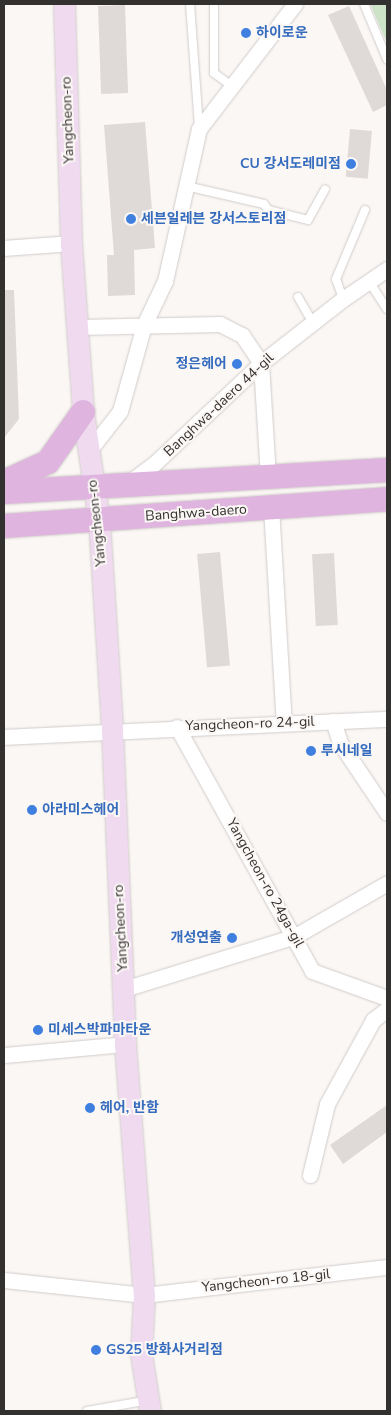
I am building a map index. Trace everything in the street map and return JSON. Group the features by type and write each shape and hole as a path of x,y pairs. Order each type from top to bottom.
{"main road":[{"name":"Yangcheon-ro","path":"64,4 71,243 83,412 99,520 112,729 125,1044 144,1295 141,1354 142,1408"},
{"path":"4,482 48,462 61,448 83,412"},
{"path":"4,492 268,479 387,470"},
{"name":"Banghwa-daero","path":"4,526 387,499"}],"street":[{"path":"88,452 120,411 144,325 166,281 199,129 295,4"},
{"path":"4,248 71,243"},
{"name":"Banghwa-daero 44-gil","path":"124,487 155,463 261,363 343,299 370,283 387,269"},
{"path":"77,327 220,324 242,335 261,363 268,479"},
{"path":"271,508 284,723"},
{"name":"Yangcheon-ro 24-gil","path":"4,737 112,729 387,719"},
{"path":"333,721 340,743 387,812"},
{"name":"Yangcheon-ro 24ga-gil","path":"177,727 295,936 312,971 387,998"},
{"path":"124,989 295,936 387,883"},
{"path":"310,1175 327,1104 373,1020 387,1009"},
{"path":"4,1054 125,1044"},
{"name":"Yangcheon-ro 18-gil","path":"4,1280 144,1295 387,1267"}],"lane":[{"path":"190,4 199,129"},
{"path":"214,4 214,73 232,86"},
{"path":"364,4 387,59"},
{"path":"186,186 264,204 268,210 308,220 325,189"},
{"path":"343,299 336,280 365,210"},
{"path":"370,283 387,310"},
{"path":"298,297 314,323"},
{"path":"87,1411 142,1408"}],"green space":[{"path":"370,4 387,4 387,43"}],"building":[{"path":"125,5 128,93 101,94 98,6"},
{"path":"349,6 387,90 387,105 373,112 328,15"},
{"path":"145,122 155,248 134,250 135,295 108,296 107,255 114,255 104,125"},
{"path":"350,129 372,131 368,179 346,177"},
{"path":"4,290 14,290 19,419 4,438"},
{"path":"220,552 230,666 207,668 197,554"},
{"path":"334,553 338,625 316,626 312,554"},
{"path":"387,1105 387,1132 343,1164 330,1145"}],"place":[{"name":"하이로운","path":"246,33"},
{"name":"CU 강서도레미점","path":"351,164"},
{"name":"세븐일레븐 강서스토리점","path":"131,219"},
{"name":"정은헤어","path":"237,364"},
{"name":"루시네일","path":"311,751"},
{"name":"아라미스헤어","path":"32,810"},
{"name":"개성연출","path":"232,938"},
{"name":"미세스박파마타운","path":"38,1030"},
{"name":"헤어, 반함","path":"90,1108"},
{"name":"GS25 방화사거리점","path":"96,1350"}]}
